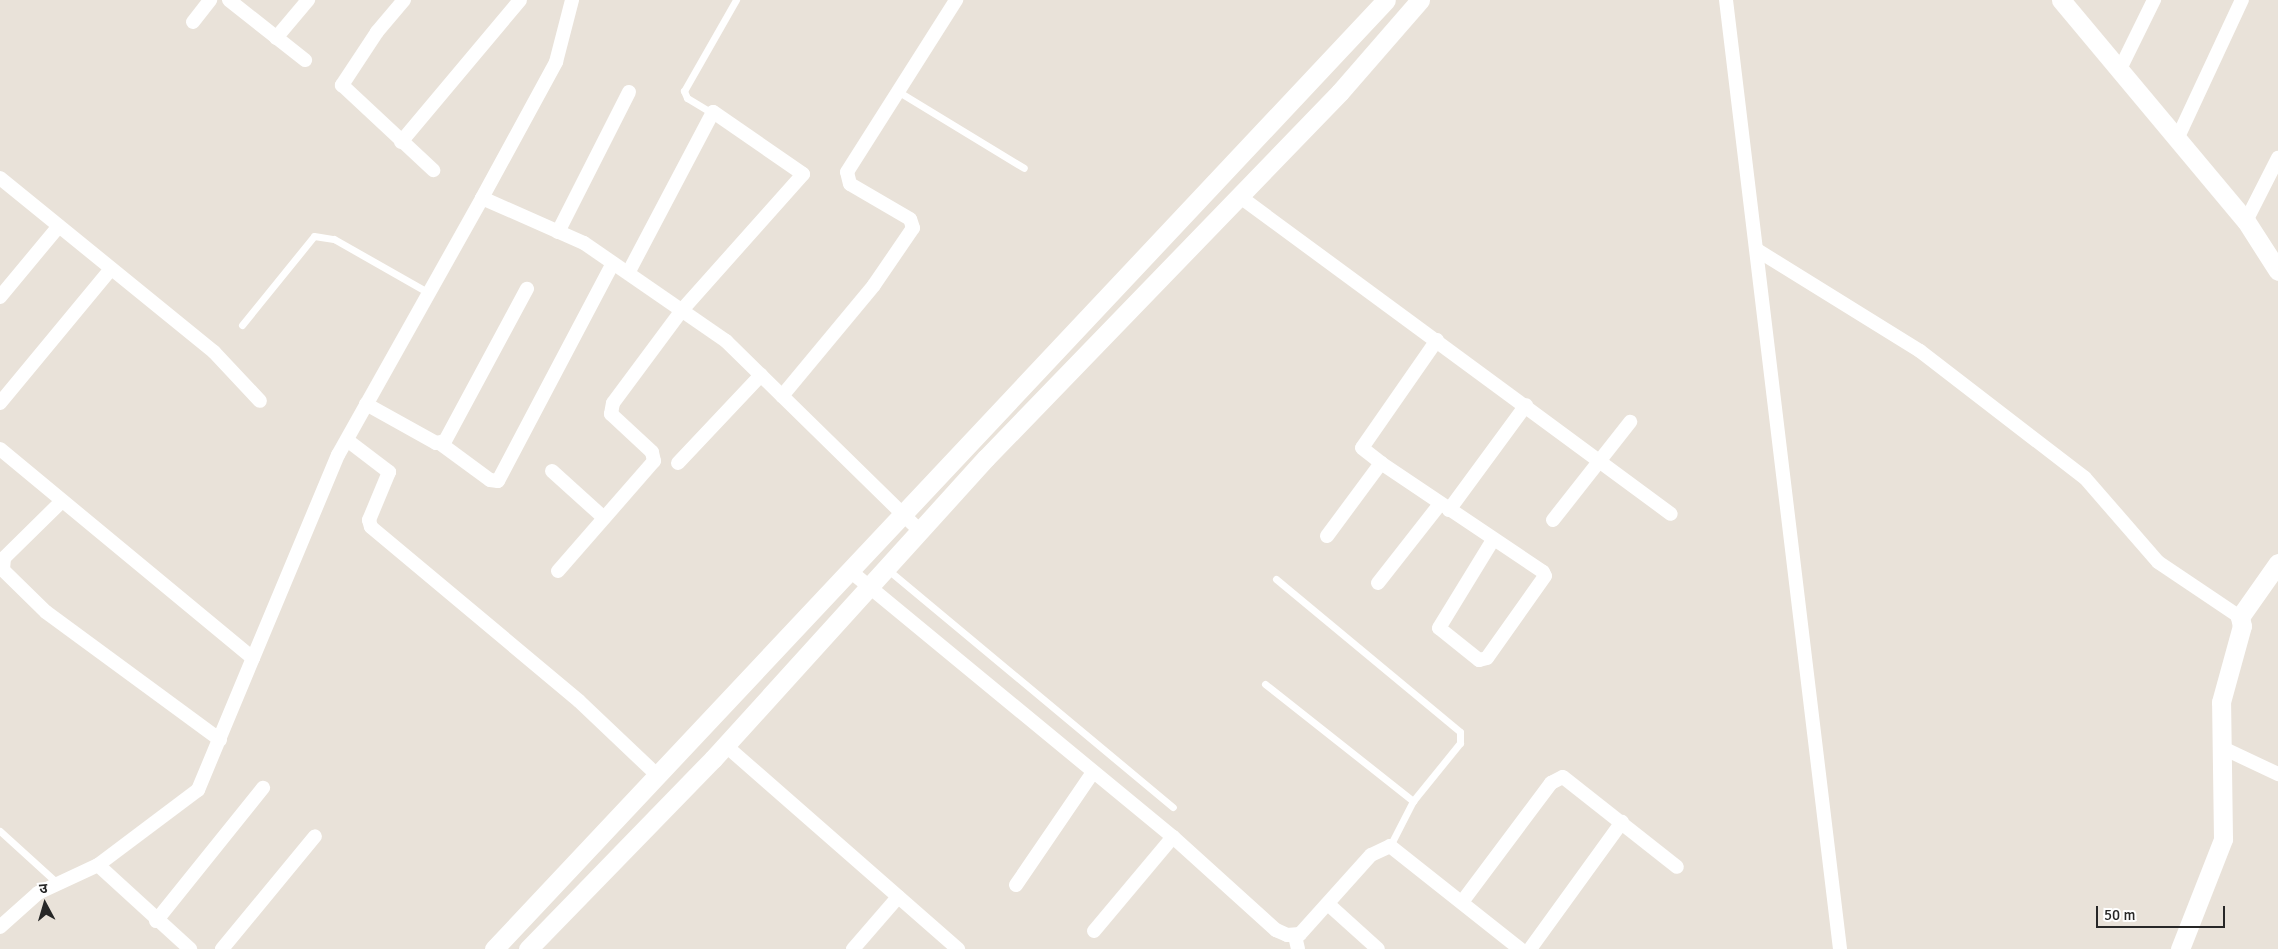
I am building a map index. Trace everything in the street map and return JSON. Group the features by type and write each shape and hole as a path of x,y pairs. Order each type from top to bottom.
{"main road":[{"path":"522,949 500,942 1386,0"},
{"path":"528,949 725,746 920,531 1293,140 1420,0"},
{"path":"2061,0 2121,67 2246,221 2278,271"},
{"path":"1272,121 1293,140"},
{"path":"2180,949 2223,839 2225,750 2222,690 2242,626 2240,617 2278,563"}],"street":[{"path":"193,22 210,0"},
{"path":"229,0 305,60"},
{"path":"276,38 308,0"},
{"path":"404,0 377,32 342,85 433,170"},
{"path":"401,142 520,0"},
{"path":"0,927 56,882 98,865 198,790 346,440 556,62 572,0"},
{"path":"782,396 874,285 913,228 910,219 850,184 846,176 956,0"},
{"path":"1726,0 1840,949"},
{"path":"2121,67 2154,0"},
{"path":"2178,137 2242,0"},
{"path":"558,232 629,92"},
{"path":"558,571 654,461 652,452 610,409 682,310 803,176 718,111 712,114 628,273"},
{"path":"2246,221 2278,158"},
{"path":"0,178 227,364 260,400"},
{"path":"1239,196 1526,405 1671,514"},
{"path":"482,198 558,232 613,263 726,341 920,531"},
{"path":"0,297 59,226"},
{"path":"1757,250 1920,351 2085,478 2158,562 2240,617"},
{"path":"366,404 441,444 490,480 498,481 613,263"},
{"path":"0,403 111,269"},
{"path":"441,444 527,289"},
{"path":"1437,340 1362,444 1364,452 1543,572 1545,580 1487,658 1479,660 1439,628 1494,540"},
{"path":"678,463 761,375"},
{"path":"1378,583 1445,507 1526,405"},
{"path":"1553,520 1630,422"},
{"path":"346,440 389,472 369,520 371,527 579,701 658,776"},
{"path":"0,449 61,502 253,658"},
{"path":"1327,536 1381,463"},
{"path":"552,471 604,518"},
{"path":"61,502 4,558 3,570 46,612 220,740"},
{"path":"849,570 1173,837 1276,930 1296,943 1371,855 1390,846 1520,949"},
{"path":"725,746 955,948"},
{"path":"2225,750 2278,774"},
{"path":"1016,886 1093,772"},
{"path":"1462,902 1559,778 1570,780 1678,867"},
{"path":"156,921 263,788"},
{"path":"1530,949 1622,822"},
{"path":"222,949 315,836"},
{"path":"1094,931 1173,837"},
{"path":"98,865 156,921 190,949"},
{"path":"853,949 898,897"},
{"path":"1328,904 1378,949"}],"lane":[{"path":"712,114 687,98 684,91 736,0"},
{"path":"899,92 1024,168"},
{"path":"242,325 314,236 334,239 429,292"},
{"path":"886,568 1173,806"},
{"path":"1276,579 1460,732 1460,743 1413,801 1390,846"},
{"path":"1265,684 1413,801"},
{"path":"0,831 56,882"}]}
